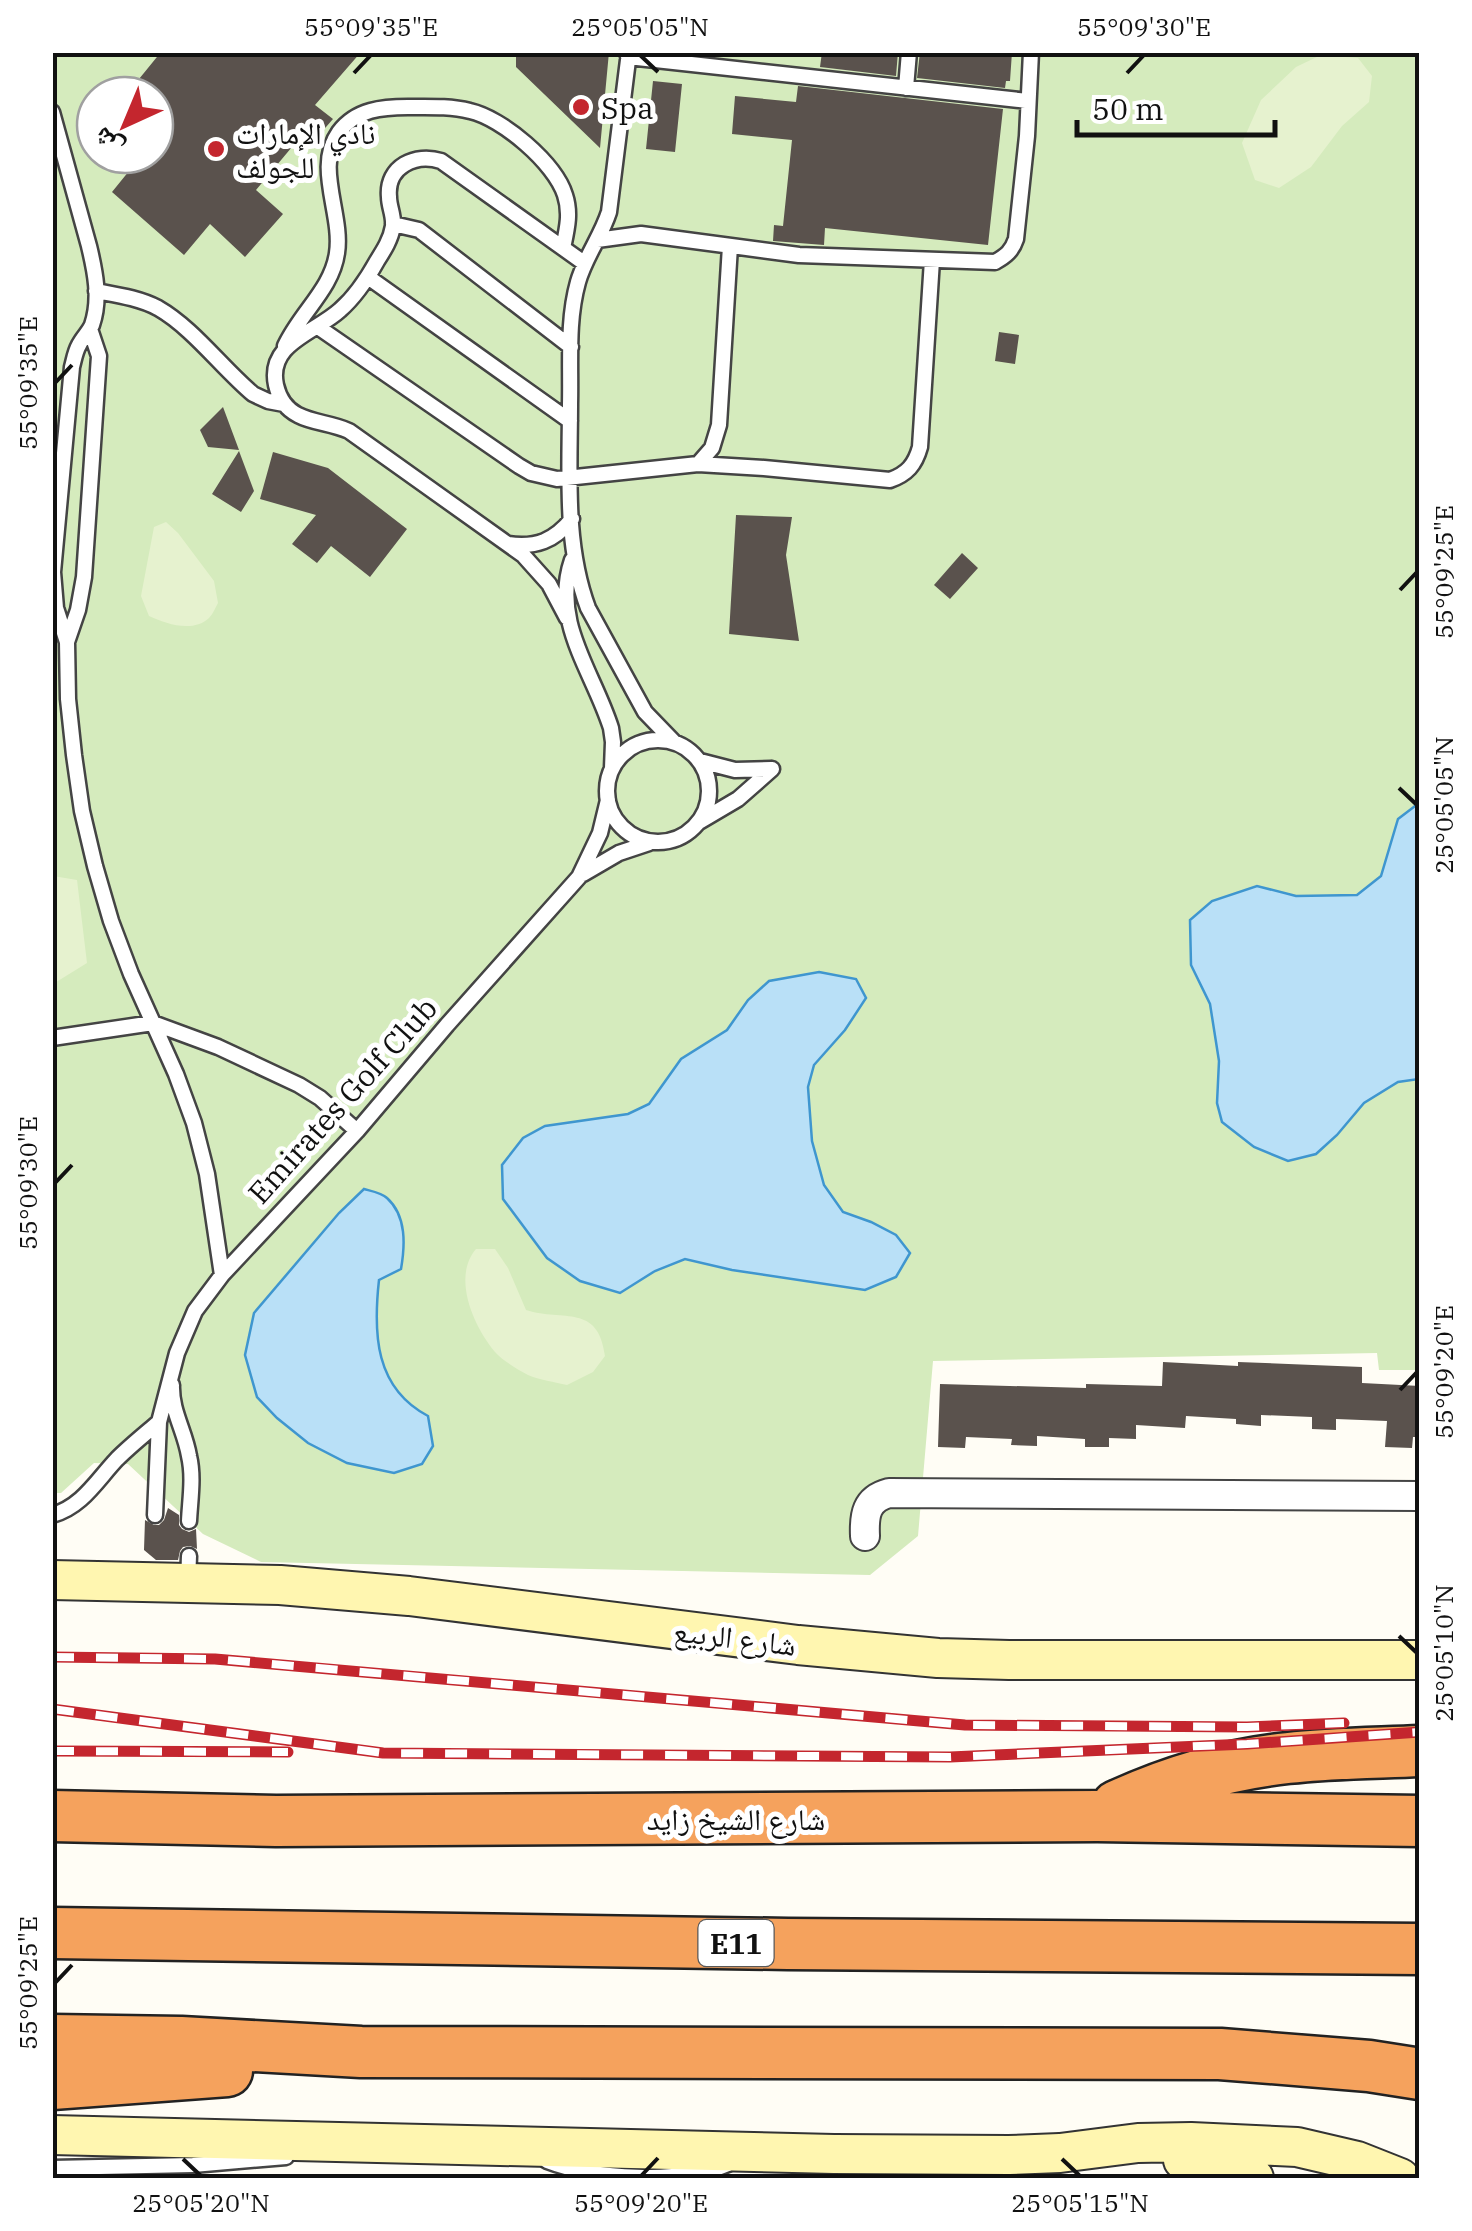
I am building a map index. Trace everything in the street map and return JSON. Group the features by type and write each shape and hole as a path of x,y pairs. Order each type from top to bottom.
{"highway":[{"path":"1097,1816 1171,1784 1249,1764 1420,1751"},
{"name":"شارع الشيخ زايد","path":"52,1816 296,1821 1097,1816 1420,1821"},
{"name":"E11","path":"52,1933 1420,1948"},
{"path":"52,2040 146,2040 361,2052 1220,2054 1420,2074"},
{"path":"1220,2054 1304,2041 1420,2043"},
{"path":"52,2084 256,2070 361,2052"}],"main road":[{"name":"شارع الربيع","path":"52,1580 171,1573 409,1596 833,1649 938,1658 1420,1660"},
{"path":"52,2135 834,2154 1009,2155 1164,2142 1297,2147 1357,2160 1400,2178"},
{"path":"1086,2150 1190,2161 1254,2178"},
{"path":"834,2154 889,2166 982,2178"}],"street":[{"path":"865,1536 867,1509 889,1493 1420,1496"}],"lane":[{"path":"906,88 910,52"},
{"path":"597,240 641,234 799,255 995,262 1005,257 1016,239 1031,52"},
{"path":"698,822 706,808 707,776 700,762 645,712 588,608 574,554 570,478 572,306 584,263 609,212 628,54 1028,102"},
{"path":"563,248 568,225 565,192 548,166 507,129 491,118 453,108 370,110 339,132 331,150 329,170 338,231 334,267 292,330 274,377 284,404 296,414 349,431 537,568 559,600 611,728 612,770"},
{"path":"52,112 92,257 96,291 96,310 72,368 52,572 56,608 67,642 74,755 90,848 111,921 176,1074 208,1174 222,1275"},
{"path":"284,350 294,339 340,310 368,277 391,236 389,186 403,164 415,158 441,160 584,263"},
{"path":"393,224 419,230 570,347"},
{"path":"698,464 712,448 718,426 730,246"},
{"path":"318,327 519,466 544,477 570,478 698,464 890,480 910,468 920,447 932,260"},
{"path":"368,277 570,421"},
{"path":"96,291 158,308 253,394 284,404"},
{"path":"67,642 84,577 99,356 90,329"},
{"path":"507,544 536,545 551,540 572,519"},
{"path":"567,618 567,575 574,554"},
{"path":"655,842 624,829 614,816 607,784 620,757 631,747 659,740 674,742"},
{"path":"579,878 619,853 686,834 698,822 738,799 772,768 735,770 700,762"},
{"path":"579,878 600,833 608,800"},
{"name":"Emirates Golf Club","path":"156,1515 159,1422 185,1332 196,1311 222,1275 357,1131 579,878"},
{"path":"52,1038 153,1023 218,1047 299,1085 357,1131"},
{"name":"Emirates Golf Club","path":"172,1375 174,1409 190,1456 189,1521"},
{"path":"52,1515 77,1503 119,1457 159,1422"},
{"path":"52,2168 226,2163 388,2143"}],"green space":[{"path":"53,53 1419,53 1419,1370 1379,1370 1377,1353 933,1361 918,1536 870,1575 261,1562 203,1534 128,1464 94,1463 61,1493 53,1493"},
{"path":"1321,55 1358,58 1372,76 1369,102 1342,126 1311,167 1279,188 1255,180 1242,143 1261,100 1296,67"},
{"path":"166,522 214,581 218,603 203,623 171,624 149,616 141,596 154,527"},
{"path":"53,876 77,880 87,963 53,984"},
{"path":"476,1249 495,1249 526,1310 577,1318 595,1328 605,1356 593,1372 567,1385 542,1380 510,1365 495,1352 479,1329 468,1301 466,1273"}],"water":[{"path":"1419,803 1419,1079 1398,1082 1364,1103 1316,1154 1288,1161 1254,1147 1222,1122 1217,1103 1219,1061 1210,1004 1191,965 1190,920 1212,901 1257,886 1296,896 1357,895 1381,876 1398,819"},
{"path":"819,972 856,979 866,998 845,1030 814,1065 808,1087 812,1141 824,1185 843,1212 896,1235 910,1253 896,1277 865,1290 685,1259 655,1271 620,1293 580,1281 547,1258 503,1199 502,1165 523,1138 545,1126 628,1114 649,1104 681,1059 727,1030 748,1000 769,981"},
{"path":"364,1189 379,1193 394,1205 404,1241 401,1269 379,1280 377,1320 381,1358 397,1391 428,1416 433,1446 422,1464 394,1473 347,1463 308,1443 257,1397 245,1355 254,1313"}],"building":[{"name":"نادي الإمارات للجولف","path":"161,52 361,52 315,105 333,119 312,143 302,135 256,190 283,214 245,257 210,224 184,255 112,192 126,175 175,175 175,75 142,75"},
{"name":"Spa","path":"516,52 609,52 600,148 516,67"},
{"path":"822,52 898,52 896,76 820,67"},
{"path":"920,52 1012,52 1010,81 1006,81 1005,88 917,78"},
{"path":"653,81 682,84 675,152 646,149"},
{"path":"798,86 1003,109 988,245 825,228 824,245 773,241 774,225 783,226 792,140 732,134 735,96 796,102"},
{"path":"999,332 1019,335 1015,364 995,361"},
{"path":"223,407 239,450 208,447 200,430"},
{"path":"239,451 254,491 241,512 212,494"},
{"path":"273,452 328,468 407,529 370,577 331,546 317,563 292,544 316,515 260,499"},
{"path":"736,515 792,517 786,555 799,641 729,634"},
{"path":"962,553 978,568 950,599 934,585"},
{"path":"1163,1362 1362,1367 1362,1383 1420,1386 1420,1437 1413,1437 1412,1448 1385,1447 1387,1421 1336,1419 1336,1430 1312,1429 1312,1417 1261,1415 1261,1426 1236,1424 1236,1419 1186,1416 1185,1428 1136,1425 1136,1439 1109,1438 1109,1447 1085,1447 1085,1439 1037,1436 1037,1446 1011,1445 1012,1439 966,1437 965,1448 938,1447 940,1384 1162,1386"},
{"path":"168,1508 179,1515 182,1529 196,1529 197,1549 183,1547 178,1560 156,1560 144,1550 145,1520 159,1525"}],"railway":[{"path":"52,1657 215,1659 965,1725 1247,1727 1344,1723"},
{"path":"52,1709 383,1753 950,1757 1420,1732"},
{"path":"52,1751 288,1752"}],"place":[{"name":"Spa","path":"581,107"},
{"name":"نادي الإمارات للجولف","path":"216,149"}]}
